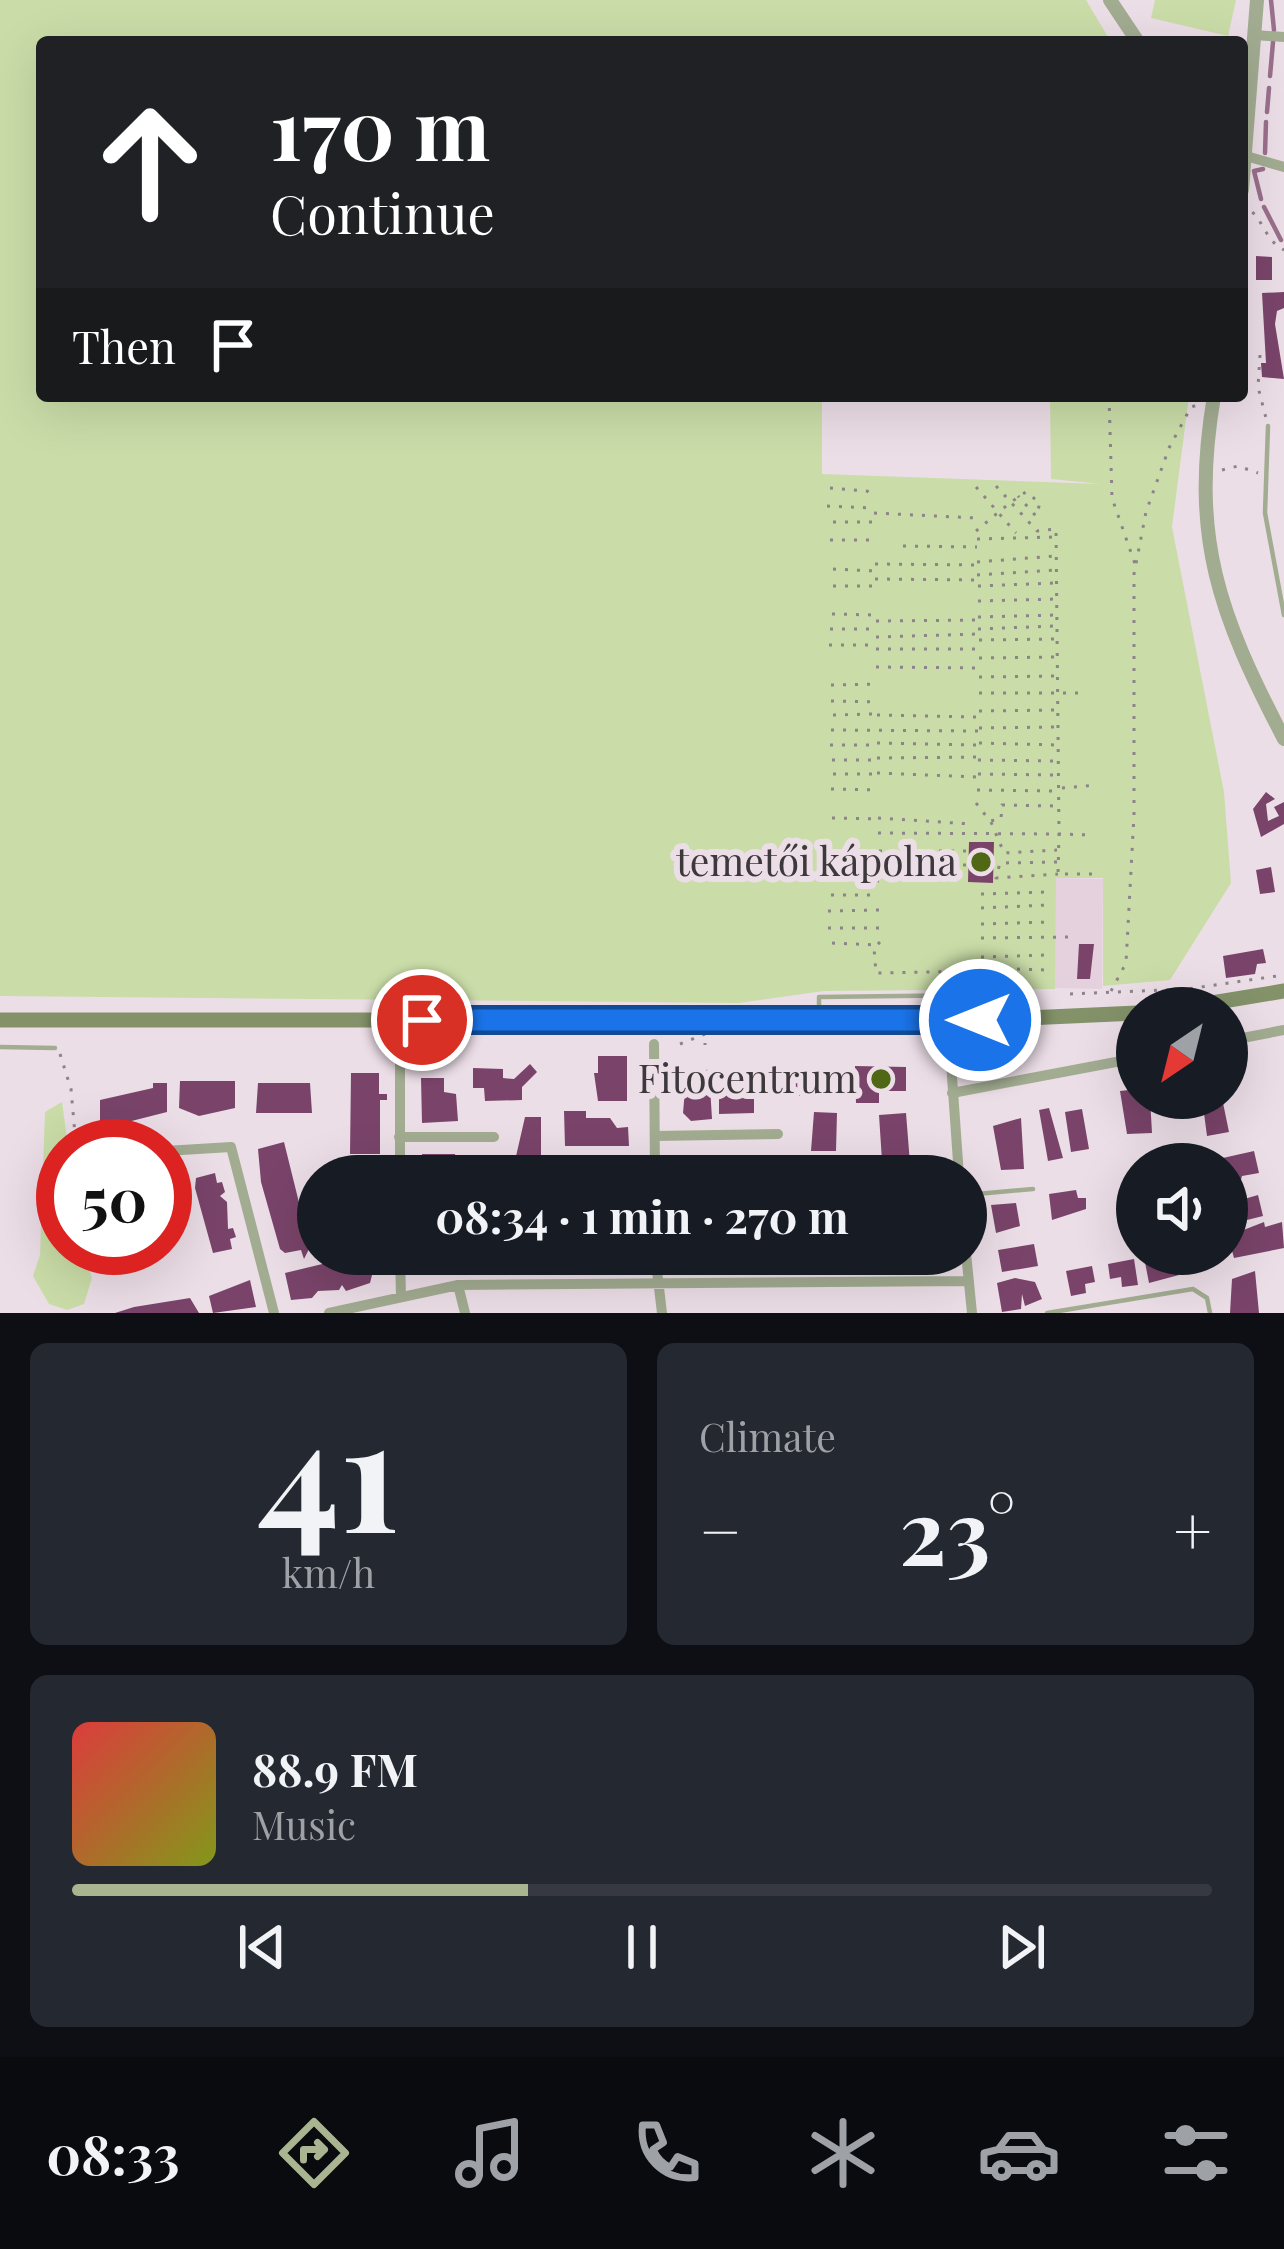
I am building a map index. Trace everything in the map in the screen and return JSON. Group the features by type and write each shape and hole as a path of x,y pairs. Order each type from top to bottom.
{"main road":[{"path":"1248,997 1284,991"},
{"path":"0,1020 819,1021 1116,1014"}],"street":[{"path":"1110,0 1134,36"},
{"path":"1248,126 1257,0"},
{"path":"1254,35 1284,37"},
{"path":"1248,157 1284,167"},
{"path":"1213,402 1204,488 1216,584 1235,642 1284,739"},
{"path":"948,1020 957,1155"},
{"path":"1248,1037 1284,1030"},
{"path":"654,1044 655,1155"},
{"path":"399,1155 400,1059"},
{"path":"952,1094 1116,1062"},
{"path":"655,1136 778,1134"},
{"path":"399,1137 494,1136"},
{"path":"192,1149 231,1147 274,1313"},
{"path":"400,1275 401,1296"},
{"path":"655,1275 662,1313"},
{"path":"968,1275 972,1313"},
{"path":"329,1313 458,1285 969,1281"},
{"path":"458,1285 465,1313"}],"lane":[{"path":"1268,426 1265,513 1284,615"},
{"path":"819,1021 819,997 981,995 980,1020"},
{"path":"0,1047 56,1048"},
{"path":"987,1193 1034,1189"},
{"path":"1047,1313 1193,1289 1207,1298 1210,1313"}],"path":[{"path":"1248,209 1257,214 1268,238 1284,250"},
{"path":"1260,355 1258,387 1268,426"},
{"path":"1109,402 1112,498 1135,566"},
{"path":"1112,991 1126,963 1134,815 1135,566 1168,448 1191,407 1207,402"},
{"path":"1221,470 1238,466 1264,474"},
{"path":"996,486 1037,531 1056,530 1058,874"},
{"path":"976,487 1016,532"},
{"path":"830,488 867,490 876,497"},
{"path":"976,532 1018,496"},
{"path":"827,506 976,518"},
{"path":"833,522 874,522"},
{"path":"976,539 1056,537"},
{"path":"830,540 874,540"},
{"path":"904,546 977,547"},
{"path":"833,569 1056,556"},
{"path":"978,580 1057,570"},
{"path":"875,579 1057,583"},
{"path":"833,586 875,586"},
{"path":"978,601 1057,599"},
{"path":"832,614 978,619 1058,614"},
{"path":"876,637 1058,626"},
{"path":"830,629 876,629"},
{"path":"978,634 1058,638"},
{"path":"830,646 979,649"},
{"path":"979,658 1058,657"},
{"path":"876,667 979,668"},
{"path":"979,677 1059,676"},
{"path":"831,685 876,684"},
{"path":"980,693 1086,693"},
{"path":"831,701 877,702"},
{"path":"833,715 1059,710"},
{"path":"831,730 1060,728"},
{"path":"830,745 1060,745"},
{"path":"832,760 1060,760"},
{"path":"832,774 1060,775"},
{"path":"977,790 1096,785"},
{"path":"831,789 878,790"},
{"path":"976,803 1004,853 996,878 1100,874"},
{"path":"990,821 1001,819 1002,805 1060,806"},
{"path":"832,818 971,824"},
{"path":"878,833 1089,835"},
{"path":"1004,853 1058,850"},
{"path":"878,851 967,851"},
{"path":"1000,863 1058,862"},
{"path":"834,863 966,865"},
{"path":"830,879 879,881"},
{"path":"981,895 1048,892"},
{"path":"831,896 879,896"},
{"path":"981,908 1048,905"},
{"path":"828,911 879,910"},
{"path":"981,924 1049,922"},
{"path":"828,928 880,928"},
{"path":"981,938 1074,937"},
{"path":"832,943 878,943 876,973 1048,970"},
{"path":"981,957 1048,955"},
{"path":"1070,994 1208,987 1284,975"},
{"path":"680,1044 705,1034 705,1045"},
{"path":"56,1048 68,1070 73,1119"}],"shaded area":[{"path":"1055,878 1103,879 1102,989 1055,988"}],"green space":[{"path":"0,0 1086,0 1107,36 36,36 36,402 822,402 822,474 1101,484 1051,479 1050,402 1188,402 1172,527 1224,792 1231,883 1170,980 1103,986 1103,878 1056,878 1055,989 824,991 739,1003 0,996"},
{"path":"1155,0 1236,0 1228,36 1151,18"},
{"path":"62,1102 64,1119 45,1119 45,1112"},
{"path":"36,1267 36,1275 92,1278 84,1304 67,1310 49,1304 33,1276"}],"building":[{"path":"1256,256 1272,257 1272,280 1256,280"},
{"path":"1284,292 1284,308 1277,311 1275,324 1284,379 1262,377 1261,363 1266,363 1262,293"},
{"path":"1266,792 1275,799 1266,804 1268,821 1279,816 1274,807 1284,802 1284,824 1261,837 1253,809"},
{"name":"temetői kápolna","path":"969,842 994,842 993,883 968,882"},
{"path":"1271,867 1275,892 1260,894 1256,870"},
{"path":"1079,944 1094,944 1090,979 1077,979"},
{"path":"1263,949 1266,963 1257,964 1255,974 1226,978 1223,956"},
{"path":"995,1043 1007,1055 995,1067 983,1055"},
{"path":"598,1056 627,1056 627,1101 598,1101 594,1073 598,1073"},
{"path":"530,1064 537,1072 522,1087 522,1100 485,1101 484,1088 473,1088 473,1068 503,1069 503,1078 514,1079"},
{"path":"855,1066 906,1067 906,1091 879,1091 879,1103 856,1103"},
{"path":"709,1070 712,1119 691,1121 683,1113 685,1090 678,1090 678,1073"},
{"path":"770,1070 836,1070 836,1094 770,1094"},
{"path":"351,1073 379,1073 379,1094 387,1094 387,1100 380,1100 380,1154 350,1154"},
{"path":"421,1078 444,1078 444,1092 456,1094 458,1121 422,1123"},
{"path":"180,1081 235,1081 235,1108 199,1116 179,1108"},
{"path":"153,1083 167,1083 167,1112 139,1119 100,1119 100,1100 153,1088"},
{"path":"258,1083 310,1083 312,1113 256,1113"},
{"path":"719,1090 754,1090 754,1113 719,1114"},
{"path":"1049,1108 1063,1158 1048,1161 1039,1110"},
{"path":"1082,1109 1089,1149 1071,1152 1065,1112"},
{"path":"564,1111 586,1111 586,1118 610,1118 617,1128 628,1127 629,1146 565,1146"},
{"path":"814,1112 837,1113 836,1151 811,1151"},
{"path":"906,1113 909,1155 882,1155 879,1115"},
{"path":"525,1117 541,1117 541,1155 516,1155"},
{"path":"1021,1118 1024,1169 1001,1170 993,1126"},
{"path":"1125,1119 1151,1119 1152,1133 1127,1134"},
{"path":"1205,1119 1226,1119 1229,1132 1207,1136"},
{"path":"284,1142 297,1194 297,1251 280,1249 261,1182 258,1149"},
{"path":"1254,1151 1259,1173 1248,1175 1248,1152"},
{"path":"215,1173 225,1192 220,1196 227,1202 228,1229 233,1228 236,1237 230,1239 232,1249 213,1253 195,1188 196,1178"},
{"path":"1076,1190 1078,1198 1086,1198 1086,1209 1052,1220 1049,1194"},
{"path":"1258,1195 1263,1216 1248,1220 1248,1198"},
{"path":"1016,1203 1020,1226 996,1233 991,1205"},
{"path":"1282,1222 1284,1248 1248,1255 1248,1228"},
{"path":"1034,1244 1038,1266 1002,1272 998,1250"},
{"path":"1116,1262 1116,1275 1136,1275 1138,1285 1122,1287 1121,1277 1110,1279 1108,1264"},
{"path":"1092,1266 1095,1282 1085,1284 1086,1293 1071,1296 1066,1271"},
{"path":"1255,1271 1259,1313 1230,1313 1232,1279"},
{"path":"285,1273 372,1275 370,1283 346,1291 342,1285 339,1290 318,1291 312,1298 291,1300"},
{"path":"1147,1275 1179,1275 1149,1283"},
{"path":"1015,1278 1035,1282 1042,1299 1025,1306 1022,1294 1021,1309 1002,1312 997,1283"},
{"path":"250,1280 256,1307 213,1313 209,1296"},
{"path":"190,1298 199,1313 115,1313 134,1307"}],"waterway":[{"path":"1271,0 1274,30"},
{"path":"1270,76 1273,42"},
{"path":"1267,112 1269,88"},
{"path":"1265,153 1266,122"},
{"path":"1261,199 1254,171 1263,169"},
{"path":"1264,207 1281,240"}],"place":[{"name":"temetői kápolna","path":"981,862"},
{"name":"Fitocentrum","path":"881,1079"}],"route":[{"path":"422,1020 980,1020"}]}
